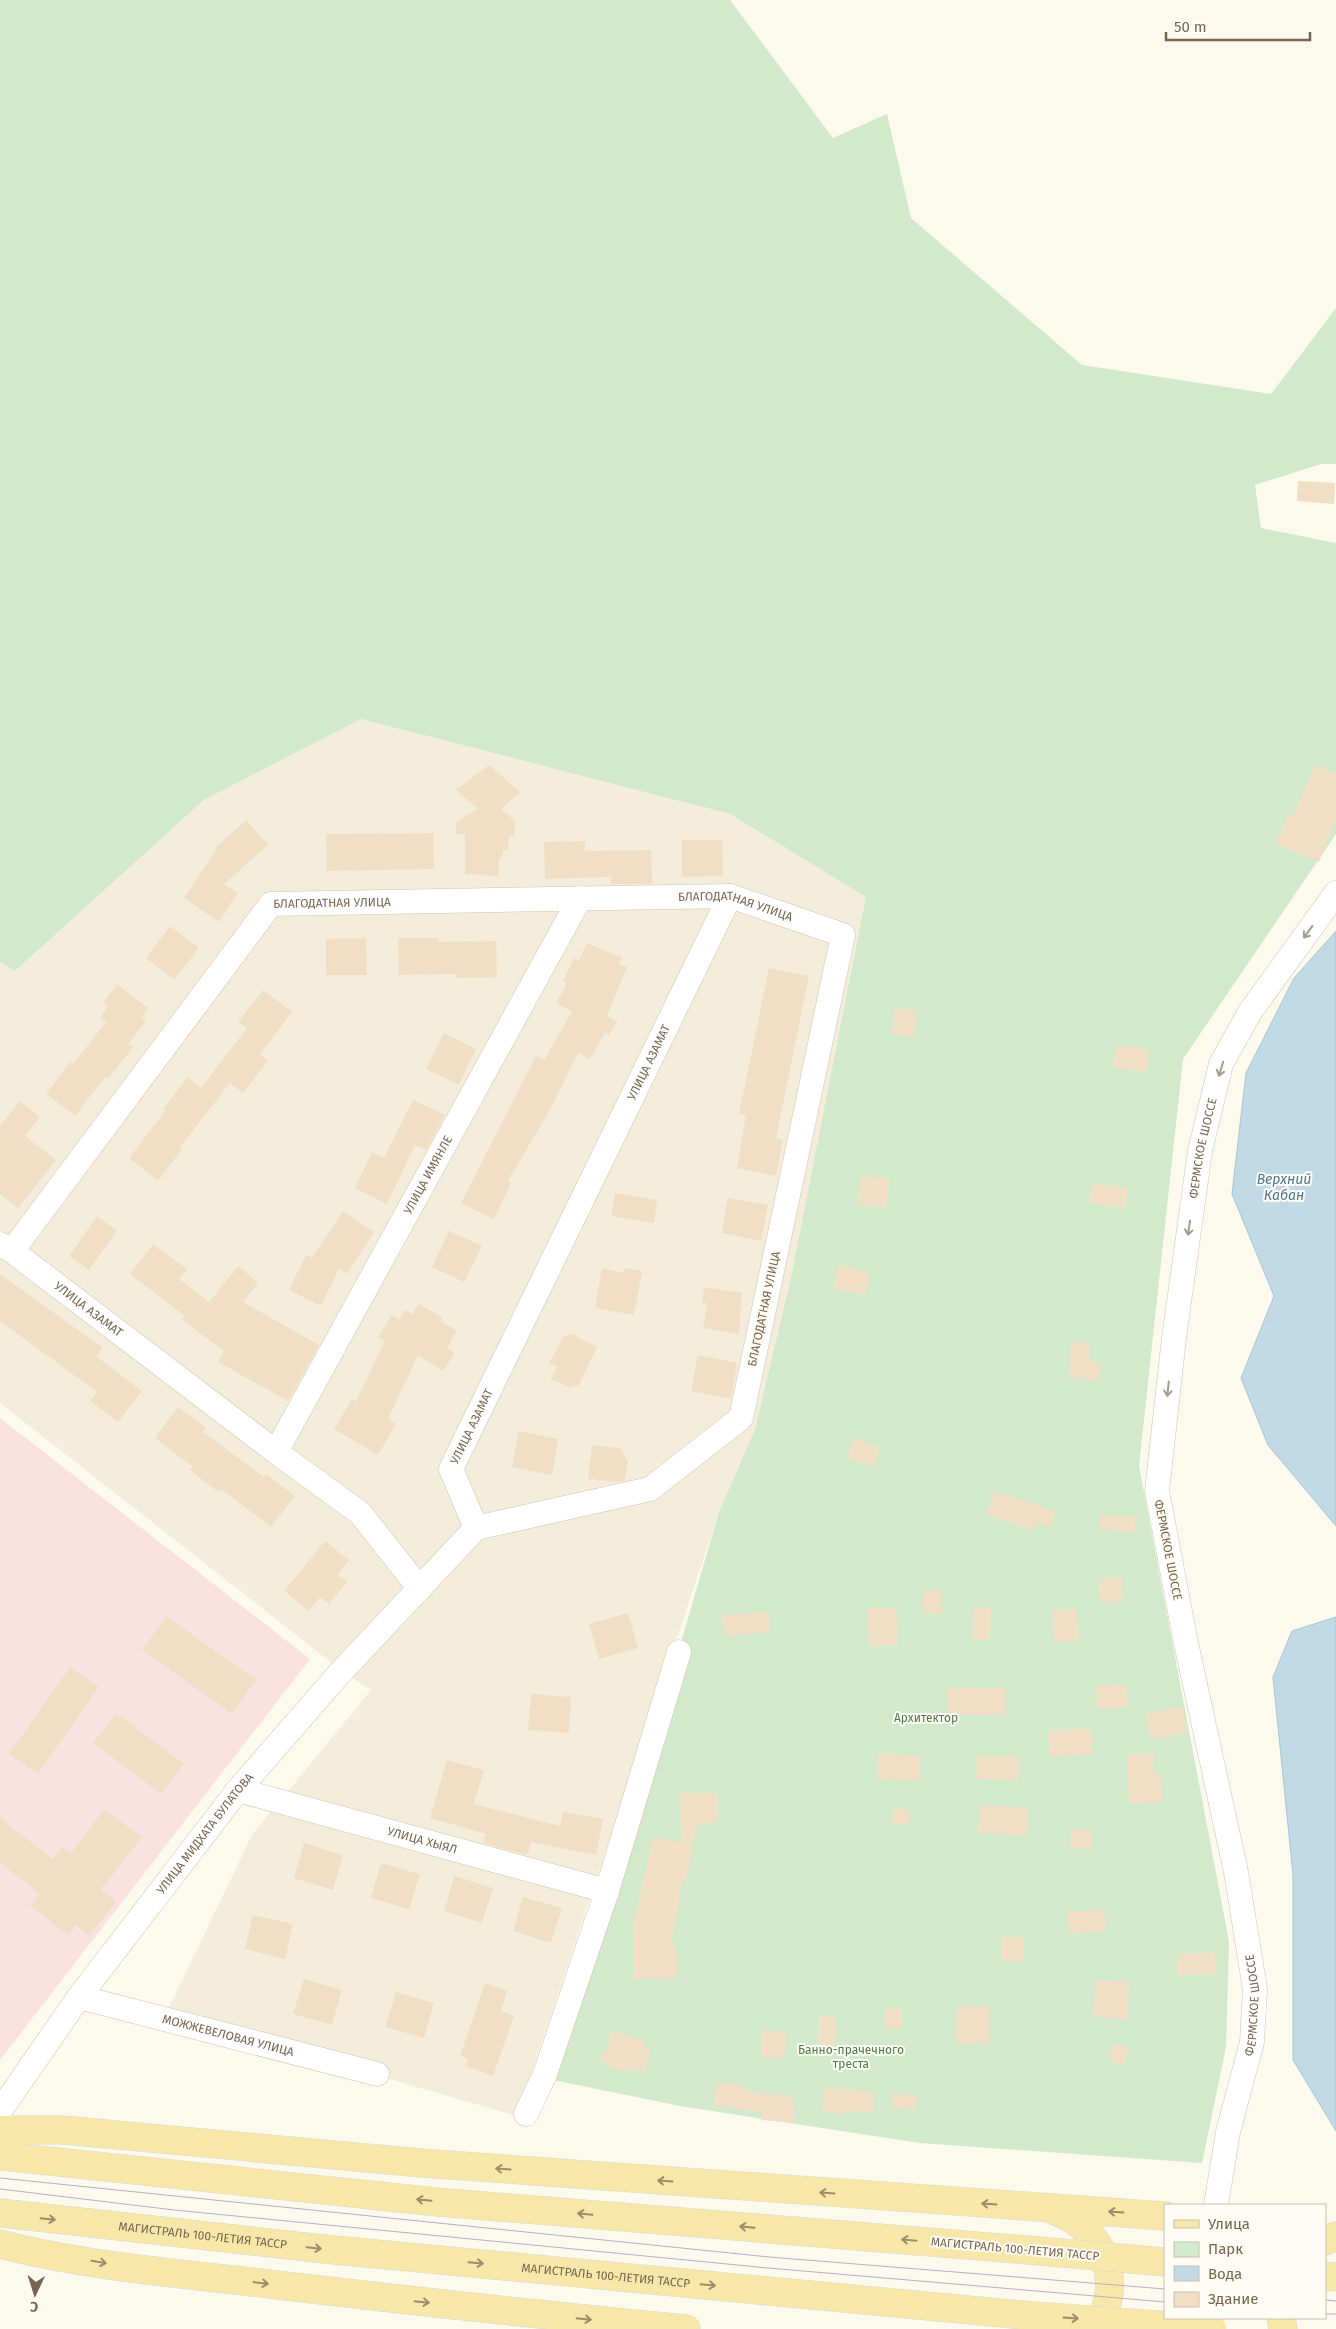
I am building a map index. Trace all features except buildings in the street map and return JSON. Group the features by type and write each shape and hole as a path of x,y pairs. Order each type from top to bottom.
{"main road":[{"path":"0,2130 63,2130 421,2163 1164,2216"},
{"name":"МАГИСТРАЛЬ 100-ЛЕТИЯ ТАССР","path":"0,2156 437,2202 1164,2262"},
{"path":"1037,2207 1067,2215 1080,2224 1100,2247 1110,2276 1110,2291 1107,2306 1096,2329"},
{"name":"МАГИСТРАЛЬ 100-ЛЕТИЯ ТАССР","path":"0,2213 334,2250 1022,2315 1212,2329"},
{"path":"0,2244 33,2252 141,2269 408,2300 686,2329"}],"street":[{"name":"ФЕРМСКОЕ ШОССЕ","path":"1216,2204 1228,2132 1252,2042 1255,1989 1236,1872 1186,1643 1158,1491 1174,1338 1200,1151 1222,1064 1250,1012 1336,893"},
{"name":"БЛАГОДАТНАЯ УЛИЦА","path":"6,1247 271,904 730,896 843,936 741,1418 650,1488 476,1528"},
{"name":"УЛИЦА АЗАМАТ","path":"476,1528 451,1469 730,896"},
{"name":"УЛИЦА ИМЯНЛЕ","path":"276,1452 580,898"},
{"name":"УЛИЦА АЗАМАТ","path":"6,1247 276,1452 360,1513 420,1589"},
{"path":"420,1589 476,1528"},
{"name":"УЛИЦА МИДХАТА БУЛАТОВА","path":"28,2130 6,2104 79,1997 238,1790 339,1674 420,1589"},
{"path":"526,2114 545,2074 606,1891 679,1652"},
{"name":"УЛИЦА ХЫЯЛ","path":"238,1790 606,1891"},
{"name":"МОЖЖЕВЕЛОВАЯ УЛИЦА","path":"79,1997 377,2074"}],"shaded area":[{"path":"361,719 730,814 867,897 790,1282 755,1429 719,1512 517,2116 166,2014 252,1835 371,1690 346,1674 0,1403 0,962 15,971 204,800"},
{"path":"0,1418 310,1659 0,2060"}],"green space":[{"path":"0,0 730,0 833,138 887,114 911,218 1082,365 1271,394 1336,308 1336,464 1321,464 1255,485 1261,528 1336,543 1336,834 1183,1059 1139,1466 1229,1942 1226,2047 1202,2163 920,2143 680,2106 553,2080 719,1512 755,1429 790,1282 866,897 730,814 361,719 204,800 15,971 0,962"}],"water":[{"name":"Верхний Кабан","path":"1336,931 1336,1526 1268,1445 1241,1378 1274,1296 1232,1194 1246,1073 1294,978"},
{"path":"1336,1617 1336,2131 1293,2060 1293,1875 1273,1677 1292,1631"}],"tram line":[{"path":"0,2178 769,2257 1164,2289"},
{"path":"0,2189 174,2210 768,2268 1164,2302"},
{"path":"1326,2300 1336,2301"},
{"path":"1326,2314 1336,2314"}],"park label":[{"name":"Архитектор","path":"926,1718"},
{"name":"Банно-прачечного треста","path":"851,2057"}]}
